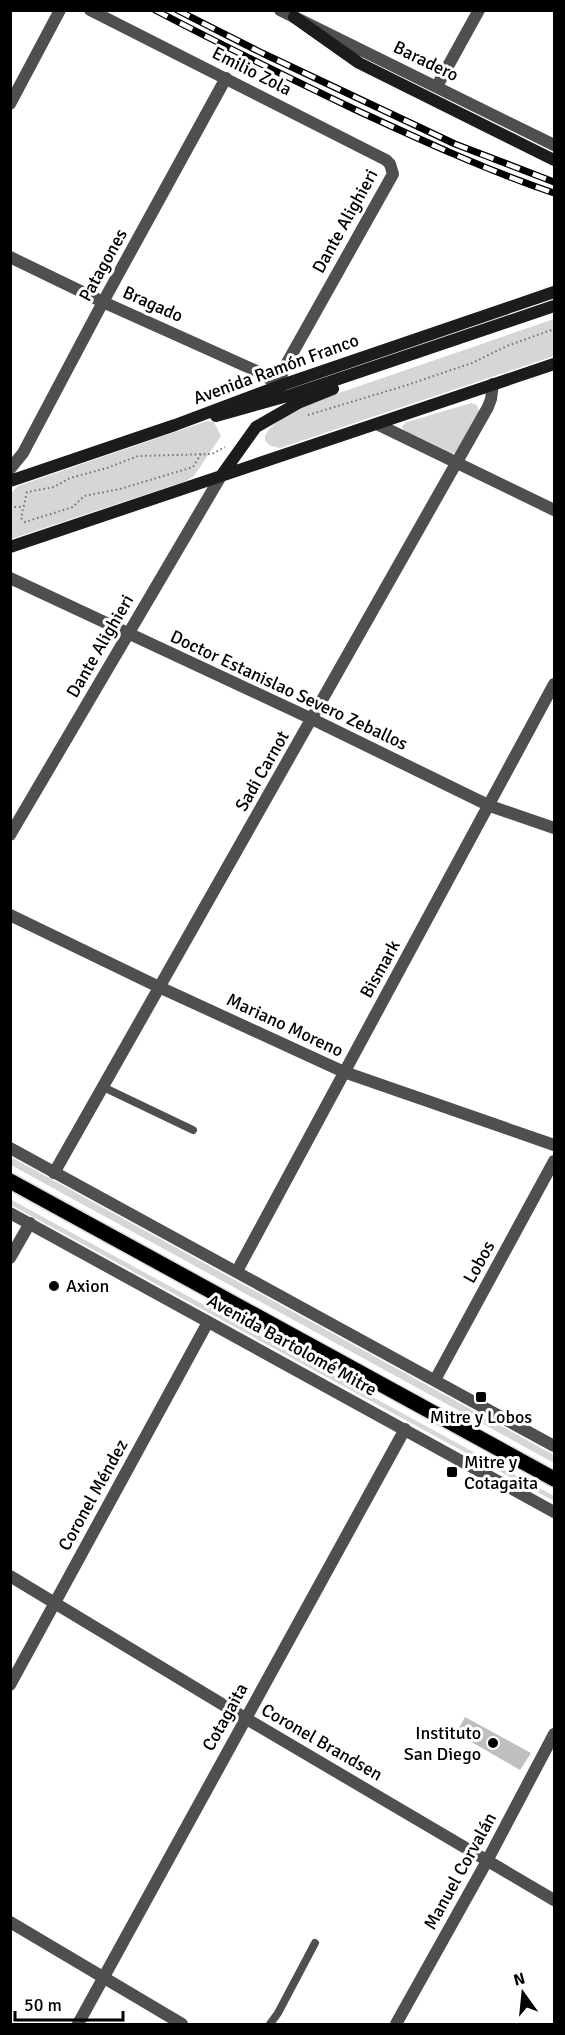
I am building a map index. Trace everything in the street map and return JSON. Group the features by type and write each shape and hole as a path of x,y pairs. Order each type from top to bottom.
{"main road":[{"path":"294,17 359,63 555,160"},
{"name":"Avenida Ramón Franco","path":"11,481 555,292"},
{"path":"175,425 244,410 555,306"},
{"path":"221,476 256,427 266,419 298,403 555,314"},
{"path":"10,548 555,364"},
{"name":"Avenida Bartolomé Mitre","path":"10,1181 555,1479"}],"street":[{"path":"10,104 60,10"},
{"name":"Emilio Zola","path":"90,10 386,160 393,170"},
{"name":"Baradero","path":"280,10 555,145"},
{"path":"437,86 479,10"},
{"name":"Patagones","path":"10,469 23,453 226,78"},
{"name":"Dante Alighieri","path":"279,386 283,370 391,180 393,170"},
{"name":"Bragado","path":"10,256 103,302 261,373 279,386"},
{"name":"Sadi Carnot","path":"54,1173 488,407 492,399 494,384"},
{"path":"378,424 555,510"},
{"name":"Dante Alighieri","path":"10,835 221,476"},
{"name":"Doctor Estanislao Severo Zeballos","path":"10,578 312,719 490,806 555,828"},
{"name":"Bismark","path":"237,1271 555,684"},
{"name":"Mariano Moreno","path":"10,915 344,1072 555,1145"},
{"name":"Avenida Bartolomé Mitre","path":"10,1148 555,1446"},
{"name":"Lobos","path":"435,1380 555,1161"},
{"name":"Avenida Bartolomé Mitre","path":"10,1213 555,1512"},
{"path":"10,1258 30,1223"},
{"name":"Coronel Méndez","path":"10,1685 208,1322"},
{"name":"Cotagaita","path":"78,2025 405,1429"},
{"name":"Coronel Brandsen","path":"10,1576 245,1718 555,1900"},
{"name":"Manuel Corvalán","path":"396,2025 555,1734"},
{"path":"10,1922 182,2025"}],"lane":[{"path":"103,1087 193,1130"},
{"path":"270,2025 315,1942"}],"path":[{"path":"300,417 343,406 472,363 507,346 555,329"},
{"path":"201,454 193,467 120,489 84,496 73,507 25,522 21,518 27,492 54,487 70,478 107,468 138,456 212,453 250,434"},
{"path":"10,507 24,507"}],"shaded area":[{"path":"554,319 554,356 280,448 269,445 265,440 271,427 301,406"},
{"path":"471,403 477,405 479,411 455,453 450,454 403,430 402,426 407,422"},
{"path":"207,421 214,422 221,436 194,476 186,481 11,539 11,493 18,486"},
{"path":"11,1157 554,1455 554,1463 11,1165"},
{"path":"10,1199 554,1496 554,1501 11,1205"}],"building":[{"name":"Instituto San Diego","path":"465,1717 531,1753 520,1770 456,1733"}],"railway":[{"path":"155,10 380,121 479,165 554,193"},
{"path":"177,10 262,53 455,144 554,182"}],"place":[{"name":"Axion","path":"54,1286"},
{"name":"Mitre y Lobos","path":"481,1397"},
{"name":"Mitre y Cotagaita","path":"452,1472"},
{"name":"Instituto San Diego","path":"493,1743"}]}
